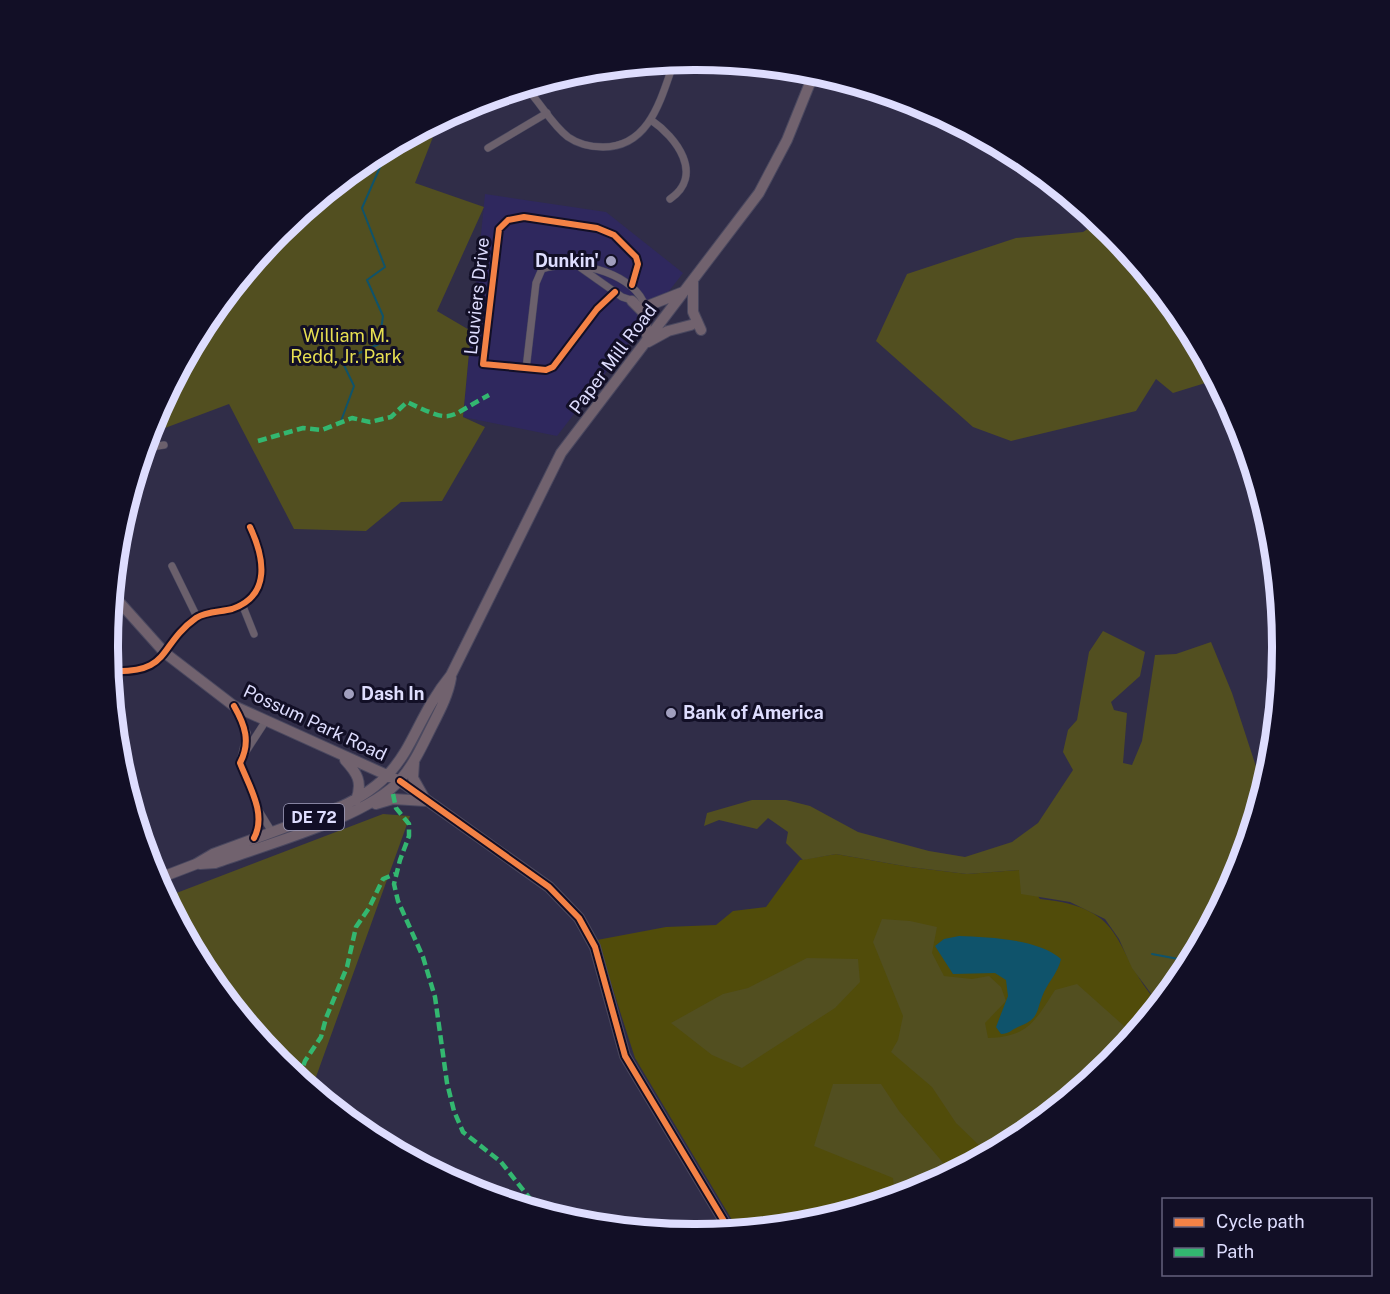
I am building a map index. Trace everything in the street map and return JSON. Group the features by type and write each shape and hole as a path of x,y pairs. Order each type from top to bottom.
{"main road":[{"name":"Paper Mill Road","path":"196,864 215,863 356,805 389,776 408,750 435,694 451,675 561,453 691,284 768,178 787,140 802,81"},
{"path":"691,284 696,327 668,331 647,342 642,302 674,297 691,284"},
{"name":"Possum Park Road","path":"120,603 165,653 234,706 265,722 400,781"},
{"name":"Paper Mill Road","path":"166,876 254,838 356,805 375,802 400,781 414,761 448,692 451,675"},
{"path":"340,755 359,779 356,805 393,798 426,801"},
{"path":"414,761 413,778 426,801"},
{"path":"242,853 268,841 272,832"}],"street":[{"path":"532,94 568,137 582,144 599,147 615,146 631,140 651,120 670,71"},
{"path":"488,148 547,112"},
{"path":"651,120 670,134 684,157 684,182 679,192 670,199"},
{"name":"Louviers Drive","path":"615,292 597,309 553,367 546,370 483,364 499,229 508,220 524,217 586,226 614,236 636,257 638,264 632,285"},
{"path":"526,369 539,273 555,264 594,268 632,285 642,302"},
{"path":"580,268 615,292 668,314"},
{"path":"155,446 164,445"},
{"path":"119,670 148,668 157,663 197,617 242,604 256,590 262,570 259,546 250,527"},
{"path":"172,566 197,617"},
{"path":"242,604 254,634"},
{"path":"234,706 246,729 243,756"},
{"path":"265,722 240,763 258,808 272,832"},
{"path":"400,781 549,887 579,918 595,947 625,1056 725,1222"},
{"path":"254,838 259,826 258,808"}],"shaded area":[{"path":"485,194 606,212 683,273 557,436 463,417"},
{"path":"836,854 967,874 1019,870 1040,899 1069,904 1090,911 1104,922 1115,934 1153,996 1103,1055 1046,1104 983,1146 950,1164 916,1180 844,1204 770,1219 733,1222 635,1058 597,940 666,927 716,925 733,911 766,907 800,860"}],"green space":[{"name":"William M. Redd, Jr. Park","path":"432,134 433,137 415,183 484,207 437,311 471,331 463,417 485,427 442,501 401,502 366,531 294,529 229,404 161,430 178,392 216,327 238,296 287,239 344,190 375,168"},
{"path":"1090,227 1103,239 1152,296 1174,327 1207,383 1173,393 1156,379 1136,411 1011,441 973,427 876,341 907,274 1016,238 1083,232"},
{"path":"1103,631 1145,652 1140,676 1111,702 1114,710 1127,713 1123,763 1132,765 1142,741 1155,655 1176,654 1211,642 1232,693 1257,771 1252,796 1228,868 1194,935 1153,996 1132,968 1119,939 1105,919 1070,902 1021,894 1019,870 967,874 836,854 803,860 786,843 788,832 768,818 757,829 719,820 704,826 707,813 752,800 786,800 810,806 858,832 929,851 965,857 1012,842 1038,823 1073,770 1063,752 1068,730 1077,720 1089,652"},
{"path":"383,814 410,816 315,1080 287,1055 238,998 196,935 174,894"},
{"path":"882,919 910,921 937,927 932,953 944,976 972,979 989,976 1001,987 1006,1001 985,1023 988,1038 1002,1037 1022,1031 1036,1019 1055,990 1077,984 1127,1028 1103,1055 1046,1104 981,1147 956,1123 932,1087 891,1052 898,1040 903,1016 873,942"},
{"path":"807,958 858,959 860,982 835,1008 742,1068 712,1055 671,1023 723,994 748,988"},
{"path":"833,1084 881,1084 899,1111 946,1166 894,1188 893,1178 814,1146"}],"water":[{"path":"959,936 998,938 1027,943 1051,952 1061,959 1044,992 1036,1014 1030,1021 1008,1033 1001,1034 996,1027 1008,996 1006,980 995,973 953,974 935,946 944,939"}],"waterway":[{"path":"341,421 354,386 342,361 379,344 383,316 367,280 385,267 362,208 381,164"},
{"path":"1152,954 1179,959"}],"marked path":[{"path":"258,441 303,428 322,430 352,418 370,422 391,417 407,402 434,414 450,416 489,395"},
{"path":"393,794 396,808 409,824 409,836 394,884 398,901 423,957 435,997 447,1083 454,1111 463,1132 501,1162 531,1199"},
{"path":"302,1069 321,1037 326,1018 347,967 356,927 369,908 383,879 395,874"}],"cycle path":[{"path":"615,292 597,309 553,367 546,370 483,364 499,229 508,220 524,217 597,228 614,235 636,257 638,264 632,285"},
{"path":"119,671 144,668 154,663 184,628 196,618 232,609 245,603 254,594 259,585 261,562 250,527"},
{"path":"234,706 241,720 246,741 240,763 258,810 258,829 254,838"},
{"path":"400,781 549,887 579,918 595,947 625,1056 725,1222"}],"place":[{"name":"Dunkin'","path":"611,261"},
{"name":"Dash In","path":"349,694"},
{"name":"Bank of America","path":"671,713"}]}
